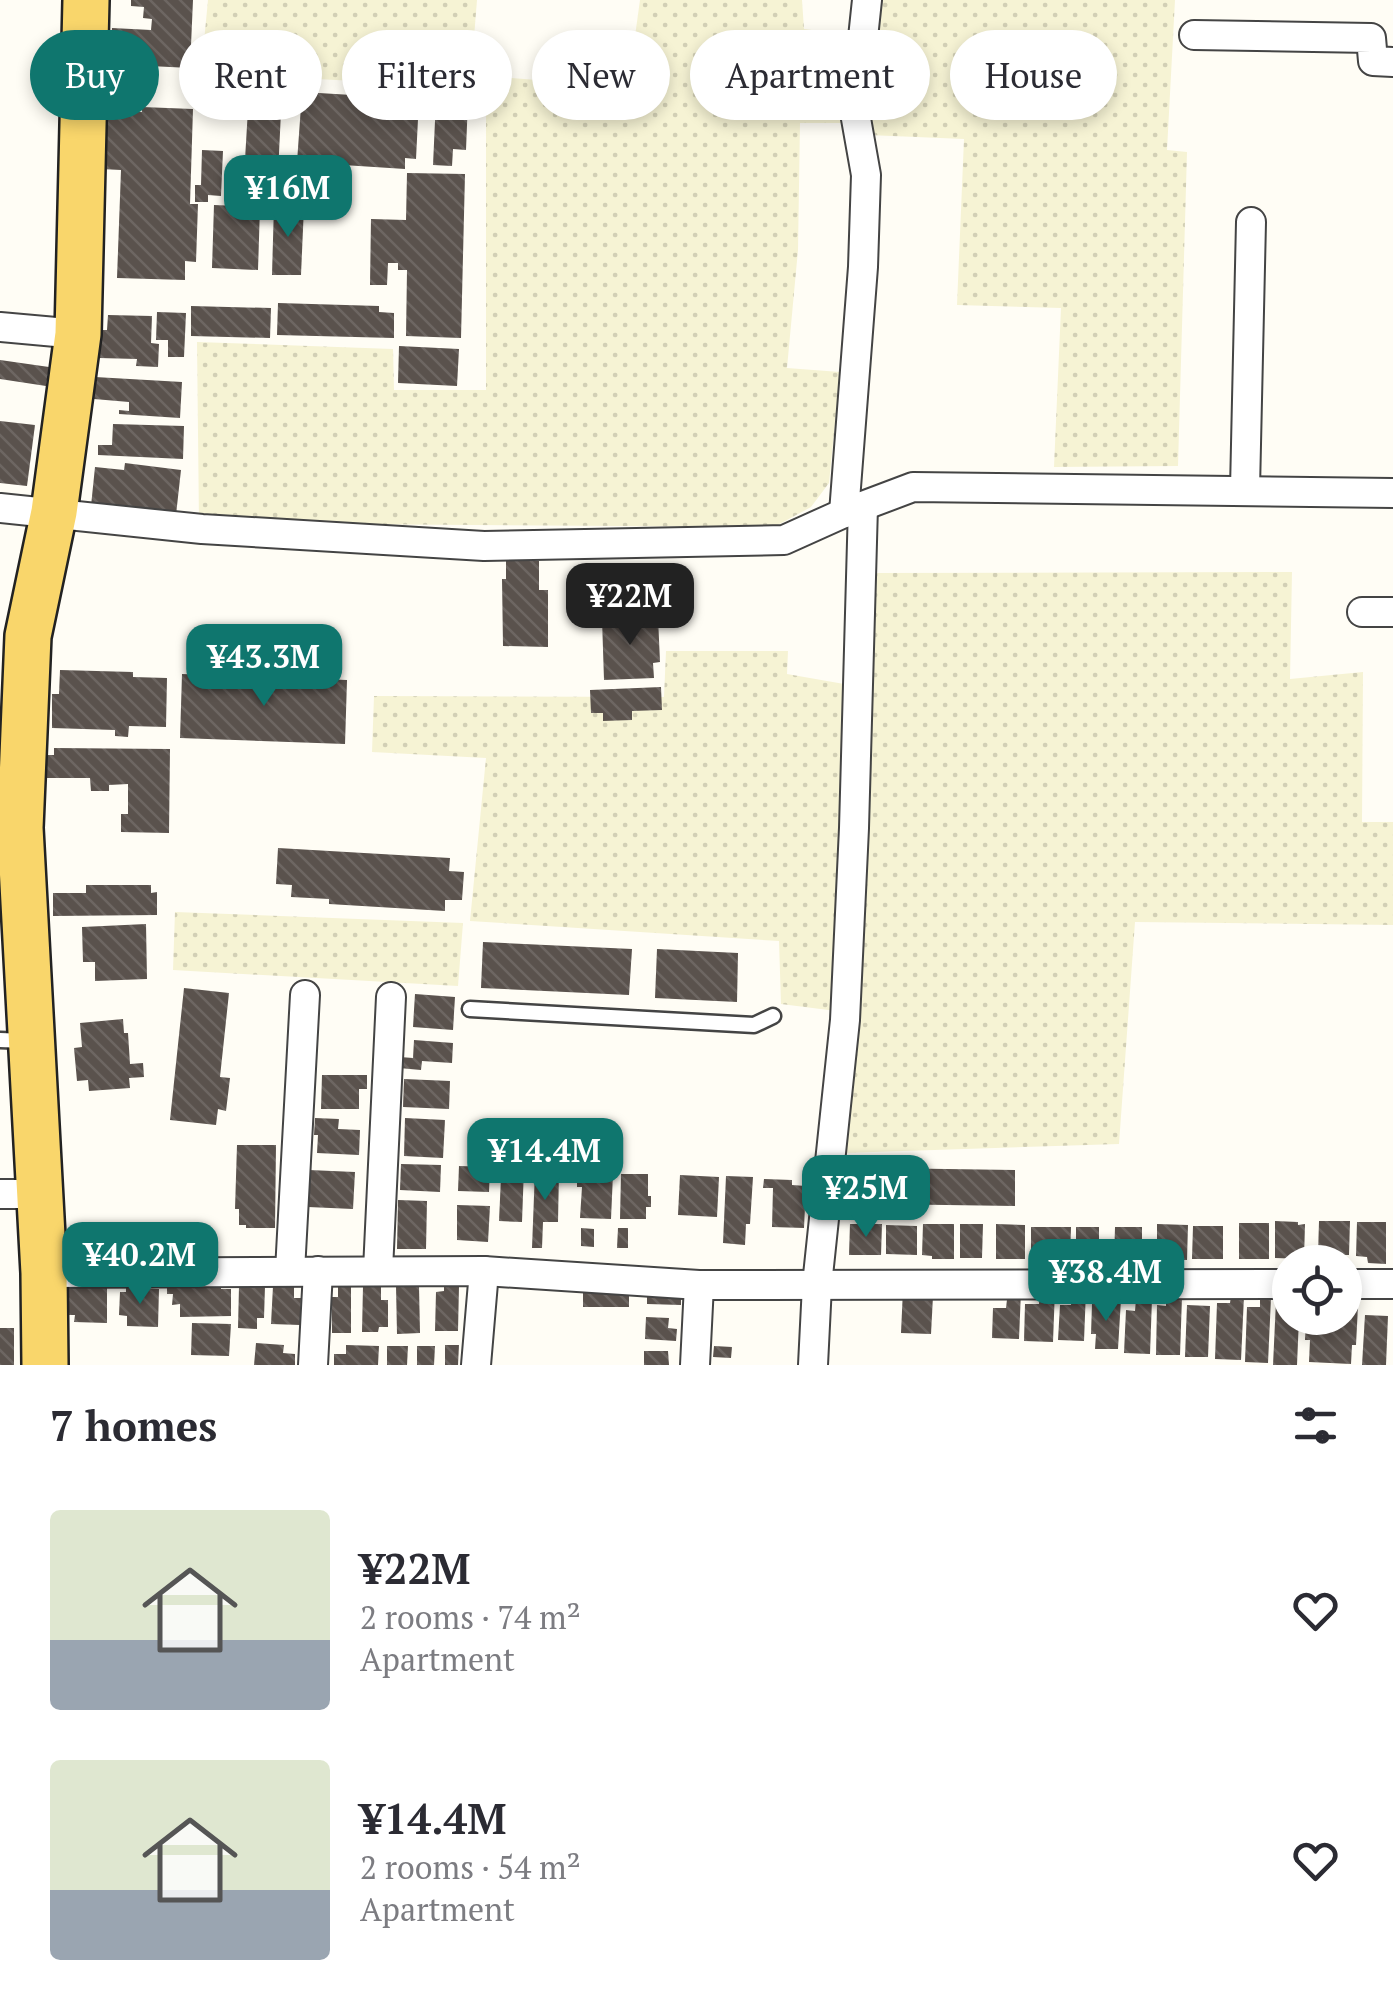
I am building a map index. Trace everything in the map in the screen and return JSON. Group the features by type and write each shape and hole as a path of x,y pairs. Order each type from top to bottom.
{"main road":[{"path":"45,1365 44,1273 19,1194 10,828 28,636 54,512 63,399 78,334 86,0"}],"street":[{"path":"813,1365 817,1285 845,1020 854,828 854,509 866,176 855,114 867,0"},
{"path":"1194,34 1371,38 1373,60 1393,62"},
{"path":"1245,490 1251,222"},
{"path":"0,327 78,334"},
{"path":"0,508 202,530 484,546 784,540 913,487 1393,493"},
{"path":"1362,612 1393,612"},
{"path":"290,1271 305,994"},
{"path":"378,1270 391,996"},
{"path":"312,1365 318,1271"},
{"path":"44,1273 484,1271 699,1286 1272,1284"},
{"path":"476,1365 484,1271"},
{"path":"1362,1284 1393,1284"},
{"path":"695,1365 699,1286"}],"lane":[{"path":"470,1009 754,1025 773,1016"}],"shaded area":[{"path":"208,0 477,0 475,30 342,30 342,80 322,79 322,30 205,30"},
{"path":"640,0 802,0 804,29 812,30 690,30 690,120 843,120 800,123 798,250 787,368 840,372 829,483 811,507 774,527 199,523 197,342 393,349 394,390 486,390 486,120 512,120 512,78 532,80 532,120 670,120 670,30 636,30"},
{"path":"878,0 1175,0 1167,150 1187,152 1178,466 1054,467 1061,308 957,305 964,139 868,135 869,120 930,120 930,30 876,30"},
{"path":"1292,572 1290,679 1363,672 1362,822 1393,822 1393,925 1135,922 1119,1144 843,1153 852,1013 781,1004 779,941 470,921 486,758 372,752 374,696 664,697 666,651 788,651 787,674 867,688 874,573"},
{"path":"175,912 463,923 458,986 173,970"}],"building":[{"path":"131,0 193,0 192,30 179,30 179,67 159,66 159,30 151,30 152,19 143,18 144,7 131,6"},
{"path":"322,93 342,94 342,120 418,120 416,159 405,158 405,169 297,162 300,120 322,120"},
{"path":"159,108 179,108 179,120 193,120 190,204 198,204 196,262 185,261 185,280 117,278 121,170 101,169 103,120 159,120"},
{"path":"247,120 281,120 277,194 243,193"},
{"path":"435,120 467,120 466,150 453,149 452,166 433,165"},
{"path":"202,150 223,151 221,196 208,195 208,202 195,202 195,185 201,185"},
{"path":"407,173 465,174 461,338 406,336 407,270 398,270 398,263 388,263 387,285 370,285 371,219 406,220"},
{"path":"214,205 260,207 258,270 212,268"},
{"path":"274,205 304,206 301,275 272,275"},
{"path":"278,303 379,306 379,312 394,313 394,338 277,335"},
{"path":"191,306 271,308 270,338 191,336"},
{"path":"157,312 186,313 184,357 168,357 168,340 156,340"},
{"path":"108,315 152,316 151,343 159,344 158,367 136,366 137,359 99,358 100,330 107,330"},
{"path":"399,346 459,349 457,386 398,383"},
{"path":"0,360 49,367 46,386 0,379"},
{"path":"95,377 182,382 180,418 119,414 119,410 129,411 129,402 94,399"},
{"path":"0,421 35,425 27,486 0,483"},
{"path":"113,424 184,426 183,459 98,455 98,445 112,445"},
{"path":"125,463 181,470 176,515 91,506 95,467 124,470"},
{"path":"506,561 539,561 539,590 548,590 548,647 503,646 502,579 506,579"},
{"path":"594,563 661,565 660,608 593,606"},
{"path":"658,617 660,662 653,663 654,678 604,680 602,619"},
{"path":"60,670 133,672 133,677 167,678 166,727 129,726 128,737 115,736 115,730 52,728 52,694 59,694"},
{"path":"182,674 347,680 345,744 180,738"},
{"path":"661,687 662,710 632,711 632,720 603,721 603,713 591,713 590,690"},
{"path":"54,748 170,749 169,833 121,832 121,814 128,814 128,784 109,785 109,791 91,791 90,778 47,778 47,755 54,755"},
{"path":"278,848 450,858 449,871 464,872 462,900 445,900 445,911 329,904 329,899 291,897 292,885 276,884"},
{"path":"86,885 151,885 151,893 157,892 157,915 53,916 53,893 86,893"},
{"path":"146,924 147,979 95,981 95,962 83,962 82,927"},
{"path":"483,942 632,949 629,995 481,988"},
{"path":"657,949 738,953 737,1002 655,998"},
{"path":"184,988 229,993 220,1077 230,1078 226,1111 218,1109 216,1125 170,1120"},
{"path":"415,994 455,997 453,1030 413,1027"},
{"path":"123,1019 130,1064 143,1063 144,1077 129,1078 130,1088 89,1091 88,1080 77,1081 74,1048 82,1047 80,1023"},
{"path":"414,1040 453,1043 452,1063 422,1061 421,1070 399,1068 400,1057 413,1058"},
{"path":"322,1075 367,1075 367,1089 359,1089 359,1109 321,1109"},
{"path":"404,1079 450,1081 449,1109 403,1107"},
{"path":"315,1118 339,1119 338,1129 360,1130 359,1155 317,1153"},
{"path":"405,1118 445,1120 443,1158 404,1156"},
{"path":"237,1145 276,1145 275,1228 239,1225 239,1209 235,1209"},
{"path":"401,1164 441,1165 440,1192 400,1190"},
{"path":"459,1166 490,1167 489,1192 458,1191"},
{"path":"508,1167 524,1168 522,1222 499,1221 501,1177 507,1178"},
{"path":"878,1168 1015,1170 1015,1206 877,1204"},
{"path":"309,1170 355,1172 353,1209 308,1207"},
{"path":"535,1170 559,1171 558,1222 543,1222 542,1248 532,1248"},
{"path":"577,1172 613,1174 611,1219 580,1218 582,1187 577,1187"},
{"path":"621,1174 648,1174 651,1207 646,1207 646,1219 620,1219"},
{"path":"680,1175 719,1177 717,1217 678,1215"},
{"path":"726,1176 753,1177 745,1245 723,1243"},
{"path":"764,1179 792,1180 792,1185 806,1186 804,1228 772,1227 773,1188 763,1188"},
{"path":"398,1200 427,1201 426,1249 397,1249"},
{"path":"457,1205 490,1206 488,1242 457,1240"},
{"path":"1275,1221 1305,1224 1304,1245 1275,1245"},
{"path":"1319,1221 1350,1221 1349,1245 1318,1245"},
{"path":"1357,1222 1386,1222 1386,1264 1368,1263 1367,1257 1362,1257 1362,1245 1356,1245"},
{"path":"1239,1223 1269,1223 1269,1259 1239,1259"},
{"path":"850,1224 882,1224 881,1255 849,1255"},
{"path":"923,1224 954,1224 954,1259 922,1255"},
{"path":"960,1224 983,1224 982,1258 960,1258"},
{"path":"996,1224 1025,1225 1025,1259 996,1259"},
{"path":"1157,1224 1188,1225 1187,1260 1182,1260 1183,1265 1157,1260"},
{"path":"886,1225 917,1226 917,1255 886,1254"},
{"path":"1193,1226 1223,1226 1223,1259 1192,1259"},
{"path":"1031,1227 1071,1227 1070,1261 1031,1261"},
{"path":"1076,1227 1099,1227 1099,1258 1076,1257"},
{"path":"1115,1227 1142,1227 1142,1263 1114,1262"},
{"path":"581,1228 594,1229 594,1247 581,1246"},
{"path":"618,1228 628,1228 628,1248 617,1248"},
{"path":"647,1283 681,1289 681,1305 647,1304"},
{"path":"583,1285 629,1285 629,1307 583,1307"},
{"path":"67,1286 107,1287 107,1323 74,1322 75,1315 66,1315"},
{"path":"239,1286 265,1286 264,1318 257,1318 257,1329 238,1328"},
{"path":"273,1286 294,1287 294,1298 301,1298 300,1325 271,1324"},
{"path":"338,1286 351,1286 351,1333 332,1333 332,1297 338,1297"},
{"path":"363,1286 381,1286 381,1300 388,1300 388,1327 379,1327 378,1332 362,1332"},
{"path":"396,1286 419,1286 420,1333 397,1334"},
{"path":"444,1286 459,1286 458,1331 435,1331 436,1292 444,1291"},
{"path":"167,1287 231,1289 231,1316 180,1317 180,1304 172,1305 173,1294 167,1294"},
{"path":"126,1288 159,1289 158,1327 127,1326 127,1316 119,1315 120,1292 126,1292"},
{"path":"1040,1288 1055,1289 1053,1342 1024,1341 1025,1304 1039,1304"},
{"path":"903,1289 933,1296 931,1334 901,1333"},
{"path":"1072,1289 1086,1290 1084,1341 1058,1340 1060,1305 1071,1305"},
{"path":"1008,1291 1021,1291 1019,1339 992,1338 993,1308 1006,1308"},
{"path":"1166,1296 1182,1297 1180,1355 1156,1355 1157,1305 1166,1306"},
{"path":"1231,1296 1244,1296 1241,1360 1215,1359 1217,1303 1230,1303"},
{"path":"1260,1297 1271,1298 1268,1363 1245,1362 1247,1307 1260,1307"},
{"path":"1106,1299 1121,1299 1118,1349 1095,1349 1096,1334 1091,1334 1092,1304 1106,1304"},
{"path":"1136,1299 1152,1299 1150,1354 1124,1353 1126,1310 1135,1311"},
{"path":"1187,1305 1210,1306 1208,1357 1185,1357"},
{"path":"1365,1315 1388,1316 1386,1365 1362,1365"},
{"path":"646,1317 669,1318 668,1328 677,1329 676,1341 645,1339"},
{"path":"192,1323 231,1324 229,1356 191,1355"},
{"path":"0,1328 14,1328 14,1365 0,1365"},
{"path":"1274,1335 1298,1335 1297,1365 1273,1365"},
{"path":"1305,1335 1357,1335 1351,1364 1309,1362 1310,1340 1305,1340"},
{"path":"256,1343 284,1345 283,1353 295,1354 295,1365 254,1365"},
{"path":"346,1345 379,1346 378,1365 334,1365 334,1354 346,1354"},
{"path":"445,1345 459,1345 458,1365 445,1365"},
{"path":"387,1346 408,1346 407,1365 387,1365"},
{"path":"417,1346 435,1346 434,1365 417,1365"},
{"path":"714,1346 732,1347 731,1358 713,1357"},
{"path":"644,1351 668,1351 669,1365 644,1365"}]}
